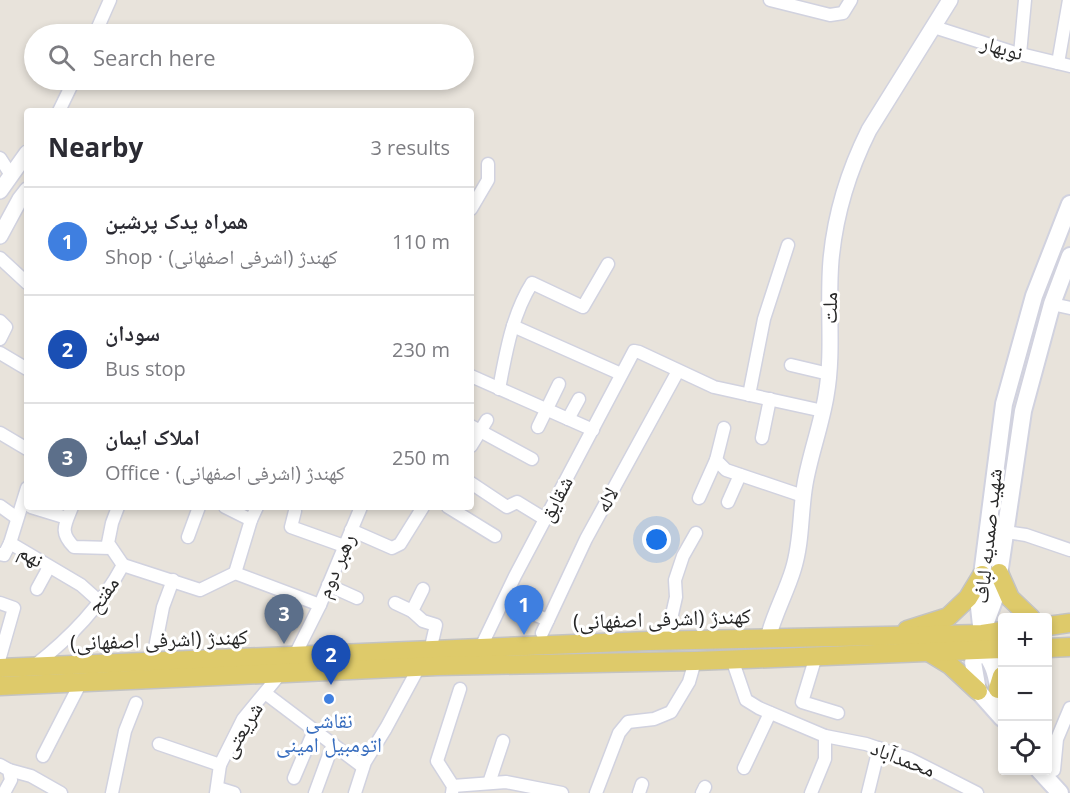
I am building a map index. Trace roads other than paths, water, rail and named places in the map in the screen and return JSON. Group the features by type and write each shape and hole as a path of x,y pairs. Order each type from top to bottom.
{"main road":[{"name":"شهید صمدیه لباف","path":"978,692 973,662 982,642 996,595 990,574 992,498 1004,404 1034,296 1070,204"},
{"name":"شهید صمدیه لباف","path":"990,574 1006,532 1023,411 1052,304 1070,256"},
{"path":"992,498 1011,499"},
{"path":"889,636 948,617 990,574 1026,613"},
{"path":"1052,624 1070,622"},
{"name":"کهندژ (اشرفی اصفهانی)","path":"0,686 419,667 695,661 927,651 982,642 998,633"},
{"name":"کهندژ (اشرفی اصفهانی)","path":"0,668 768,638 889,636 982,642 998,648"},
{"path":"982,642 998,680"},
{"path":"1052,648 1070,648"},
{"path":"927,651 950,665 998,714"},
{"path":"1049,775 1060,793"}],"street":[{"path":"99,24 110,0"},
{"path":"770,0 830,15 843,13 851,0"},
{"name":"ملت","path":"768,638 772,621 793,572 800,544 800,513 823,411 829,374 831,260 842,203 859,150 869,130 950,0"},
{"path":"1020,54 1025,0"},
{"path":"1064,65 1069,0"},
{"name":"نوبهار","path":"934,27 1064,65"},
{"path":"60,108 69,90"},
{"path":"0,191 24,157"},
{"path":"0,158 11,175"},
{"path":"474,204 488,180 488,164"},
{"path":"0,236 24,193"},
{"path":"749,395 764,319 788,245"},
{"path":"0,258 24,280"},
{"path":"500,389 513,326 521,300 532,283 584,307 608,264"},
{"path":"1052,304 1070,308"},
{"path":"0,321 6,327 0,339"},
{"path":"513,326 621,374"},
{"name":"شقایق","path":"480,648 634,351 678,370"},
{"path":"0,353 24,367"},
{"path":"791,365 829,374"},
{"path":"678,370 714,387 823,411"},
{"name":"لاله","path":"542,633 586,539 678,370"},
{"path":"474,377 593,430"},
{"path":"538,427 559,384"},
{"path":"568,419 579,399"},
{"path":"762,438 770,399"},
{"path":"480,426 532,459"},
{"path":"699,498 716,460 724,428"},
{"path":"0,434 24,446"},
{"path":"716,460 726,470 803,496"},
{"path":"728,502 740,475"},
{"path":"474,485 507,507 517,502 545,519"},
{"path":"0,506 17,518"},
{"name":"نهم","path":"24,510 17,518 10,543 81,585 100,602"},
{"path":"52,510 70,513 64,526 66,538 74,547 111,548"},
{"name":"مفتح","path":"33,667 63,643 110,590 123,565 108,543 117,510"},
{"path":"188,537 198,510"},
{"path":"231,510 251,520"},
{"path":"235,573 256,510"},
{"name":"رهبر دوم","path":"294,657 320,605 360,510"},
{"path":"351,530 392,549 400,544 421,510"},
{"path":"453,510 495,536"},
{"path":"295,511 291,527 344,546"},
{"path":"1006,532 1026,535 1070,550"},
{"path":"666,641 676,597 675,580 682,556 696,533"},
{"path":"0,554 4,555 10,543"},
{"path":"123,565 200,590 235,573 320,605"},
{"path":"37,589 49,567"},
{"path":"152,663 163,607 172,580"},
{"path":"328,585 357,597"},
{"path":"412,611 423,590"},
{"path":"0,603 14,608 0,657"},
{"path":"395,603 412,611 423,621 436,625 430,651"},
{"path":"533,614 548,620"},
{"path":"816,656 802,702 838,714"},
{"name":"محمدآباد","path":"732,659 746,700 770,713 825,736 879,748 910,759 955,788 977,793"},
{"path":"596,793 620,733 628,722 654,719 671,712 689,682 695,661"},
{"path":"355,793 363,767 419,667"},
{"name":"شریعتی","path":"217,791 220,765 243,719 281,673"},
{"path":"43,756 81,682"},
{"path":"460,689 437,761 452,790 506,782 544,792 562,793"},
{"path":"265,693 363,767"},
{"path":"112,793 125,731 136,703"},
{"path":"1052,754 1070,708"},
{"path":"744,768 770,713"},
{"path":"294,778 314,730"},
{"path":"811,793 825,759 825,736"},
{"path":"489,783 503,741"},
{"path":"159,744 220,765"},
{"path":"315,793 333,744"},
{"path":"868,793 879,748"},
{"path":"4,768 11,780 4,793"},
{"path":"4,768 31,776 61,793"},
{"path":"217,791 234,793"}],"place":[{"name":"همراه یدک پرشین","path":"524,635"},
{"name":"املاک ایمان","path":"284,644"},
{"name":"سودان","path":"331,685"},
{"name":"نقاشی اتومبیل امینی","path":"329,699"}]}
